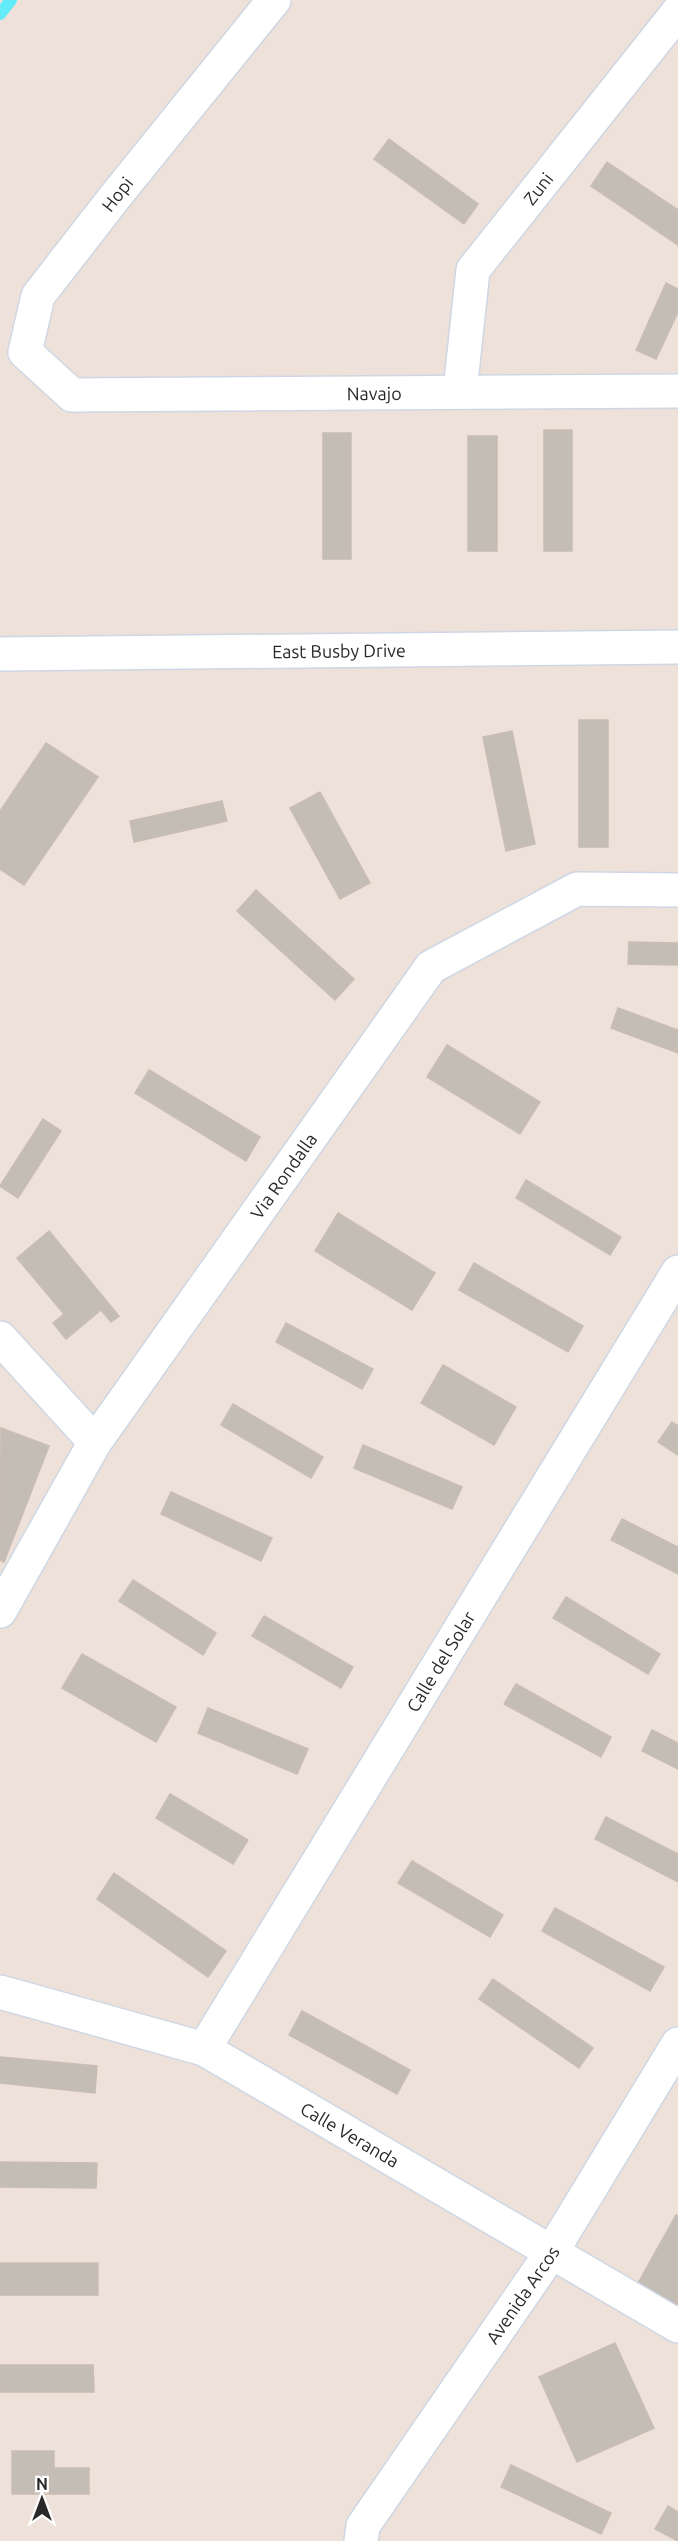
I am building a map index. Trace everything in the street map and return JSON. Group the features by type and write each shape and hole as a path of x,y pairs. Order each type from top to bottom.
{"street":[{"name":"Hopi","path":"72,395 25,352 38,296 274,0"},
{"name":"Zuni","path":"460,391 473,270 678,12"},
{"name":"Navajo","path":"72,395 678,391"},
{"name":"East Busby Drive","path":"0,654 678,646"},
{"name":"Via Rondalla","path":"0,1611 95,1442 431,967 577,889 678,890"},
{"name":"Calle del Solar","path":"204,2049 678,1272"},
{"path":"0,1338 95,1442"},
{"name":"Calle Veranda","path":"0,1992 204,2049 678,2326"},
{"name":"Avenida Arcos","path":"361,2541 363,2526 551,2253 678,2044"}],"building":[{"path":"389,139 478,204 464,224 374,159"},
{"path":"607,162 678,210 678,245 591,186"},
{"path":"666,283 678,289 678,312 656,359 636,350"},
{"path":"544,430 572,430 572,551 544,551"},
{"path":"323,433 351,433 351,559 323,559"},
{"path":"468,436 497,436 497,551 468,551"},
{"path":"579,720 608,720 608,847 579,847"},
{"path":"512,731 535,844 506,851 483,737"},
{"path":"46,743 98,777 24,885 0,869 0,811"},
{"path":"320,792 370,883 340,899 290,808"},
{"path":"222,801 227,821 134,842 130,821"},
{"path":"256,890 354,979 335,1000 237,911"},
{"path":"629,942 678,943 678,965 628,964"},
{"path":"618,1008 678,1030 678,1053 611,1028"},
{"path":"447,1045 540,1102 520,1134 427,1077"},
{"path":"149,1070 260,1137 246,1161 135,1093"},
{"path":"43,1119 61,1131 18,1198 0,1186"},
{"path":"526,1180 621,1237 610,1255 516,1198"},
{"path":"338,1213 435,1273 412,1310 315,1251"},
{"path":"49,1231 119,1316 111,1322 101,1310 66,1339 53,1323 64,1314 17,1258"},
{"path":"474,1263 583,1326 568,1352 459,1290"},
{"path":"286,1323 373,1369 362,1389 276,1342"},
{"path":"443,1365 516,1407 494,1445 421,1403"},
{"path":"233,1404 323,1457 311,1478 221,1425"},
{"path":"672,1422 678,1426 678,1455 658,1442"},
{"path":"1,1428 49,1446 4,1562 0,1560"},
{"path":"363,1445 462,1487 452,1509 354,1468"},
{"path":"171,1492 272,1538 261,1561 161,1514"},
{"path":"622,1519 678,1547 678,1574 611,1540"},
{"path":"133,1580 216,1633 203,1655 119,1601"},
{"path":"566,1597 660,1654 648,1674 553,1618"},
{"path":"264,1616 353,1667 341,1688 252,1636"},
{"path":"82,1654 176,1707 156,1742 62,1688"},
{"path":"516,1684 611,1737 601,1757 504,1704"},
{"path":"208,1708 308,1749 297,1774 198,1733"},
{"path":"652,1730 678,1743 678,1769 642,1751"},
{"path":"170,1794 248,1840 233,1864 156,1818"},
{"path":"606,1817 678,1854 678,1882 595,1839"},
{"path":"412,1861 503,1915 490,1937 398,1883"},
{"path":"114,1873 226,1951 208,1977 97,1899"},
{"path":"555,1908 664,1967 650,1991 542,1931"},
{"path":"493,1979 593,2048 579,2068 479,1999"},
{"path":"302,2011 410,2070 397,2094 289,2035"},
{"path":"0,2057 97,2066 95,2093 0,2083"},
{"path":"0,2162 97,2163 96,2188 0,2187"},
{"path":"676,2215 678,2216 678,2308 637,2285"},
{"path":"0,2263 98,2263 98,2295 0,2295"},
{"path":"615,2343 654,2428 577,2462 539,2377"},
{"path":"0,2365 93,2365 94,2392 0,2392"},
{"path":"12,2451 54,2451 54,2468 89,2468 89,2494 12,2494"},
{"path":"511,2465 611,2513 601,2534 501,2487"},
{"path":"668,2506 678,2512 678,2541 655,2529"}],"waterway":[{"path":"0,14 11,0"}]}
